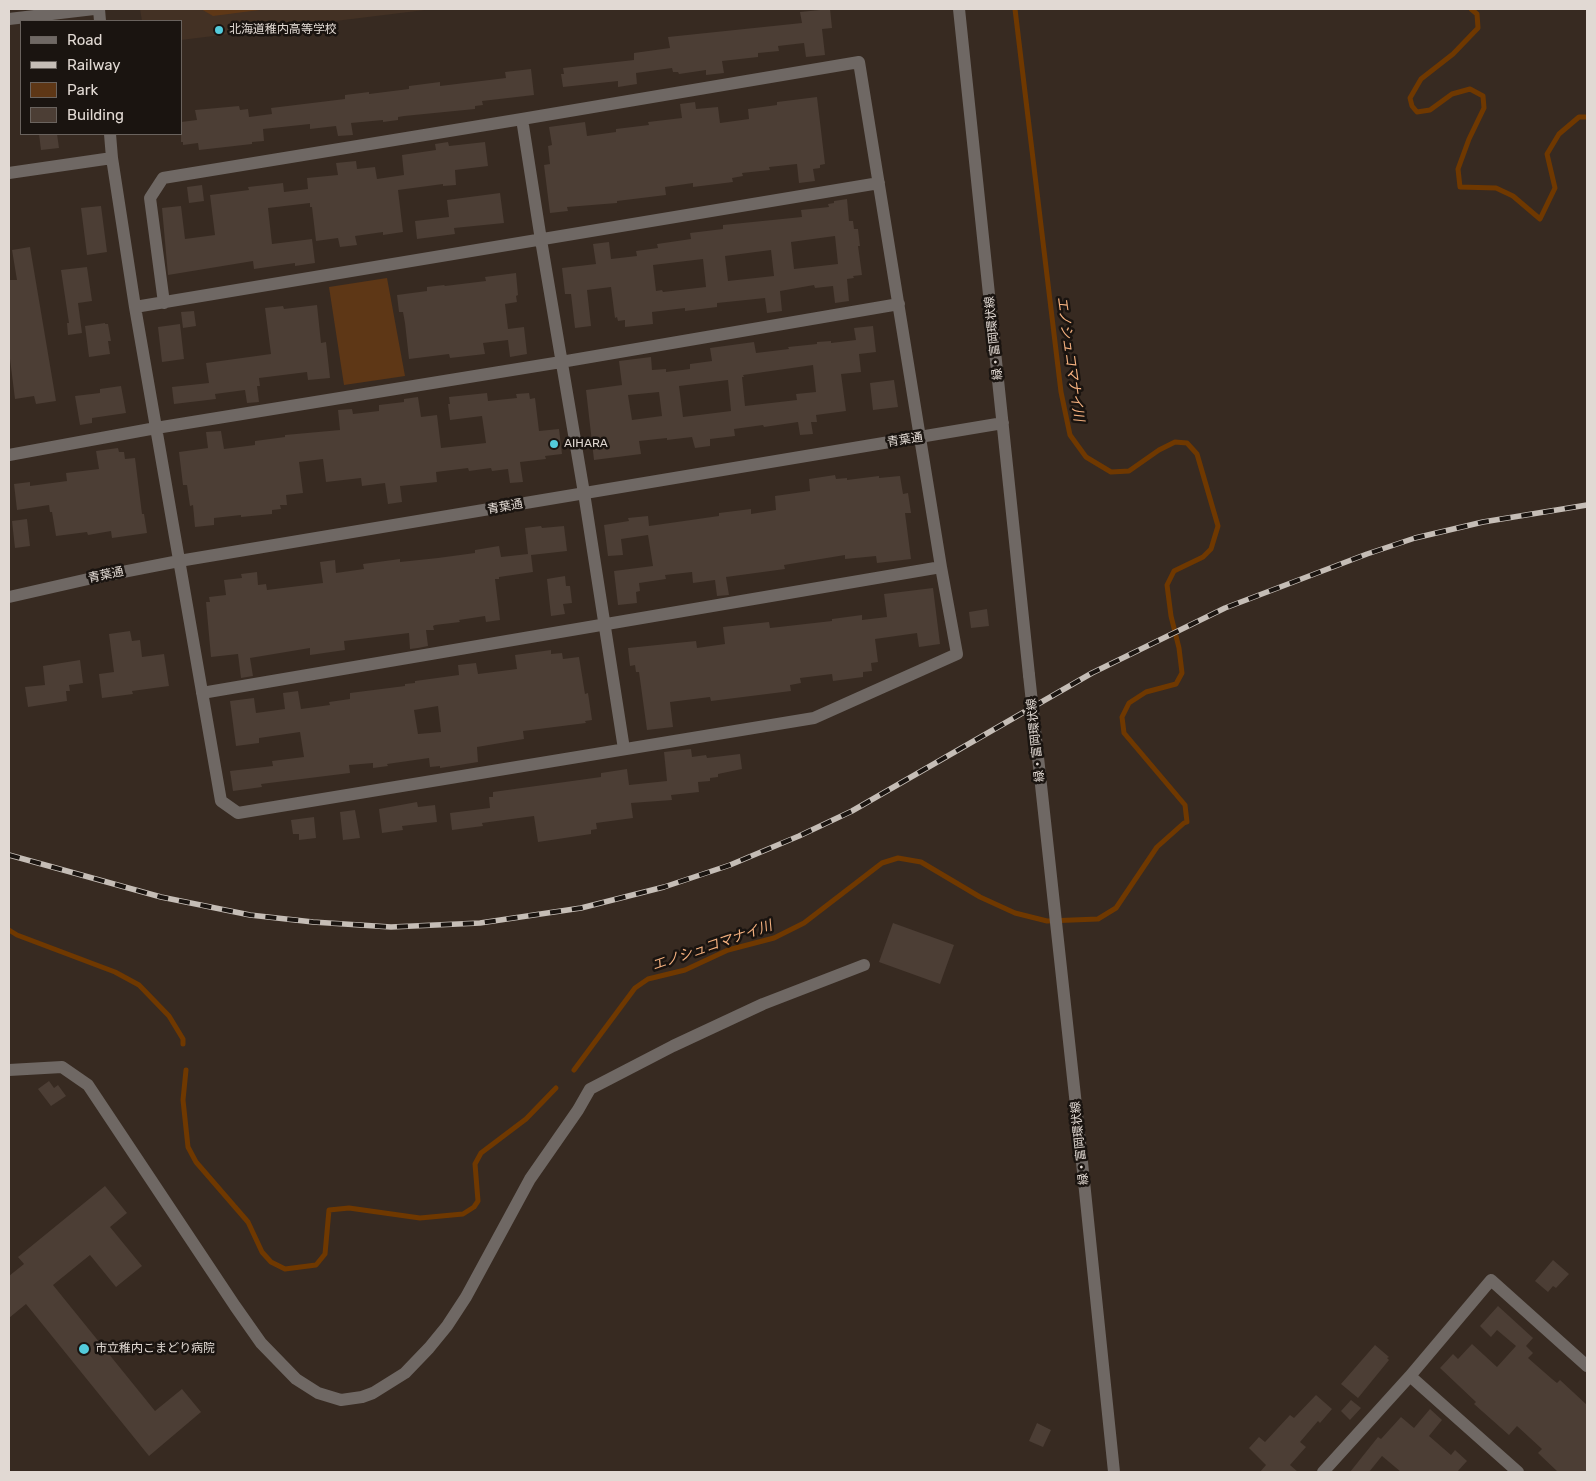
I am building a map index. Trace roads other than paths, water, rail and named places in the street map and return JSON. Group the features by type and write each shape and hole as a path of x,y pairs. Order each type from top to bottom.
{"street":[{"path":"9,19 94,9"},
{"name":"緑・富岡環状線","path":"959,9 1114,1472"},
{"path":"110,135 135,306 221,802 238,813 814,718 956,654 859,62 163,178 150,198 164,303"},
{"path":"522,119 624,748"},
{"path":"9,173 112,158"},
{"path":"135,306 164,303 879,183"},
{"path":"9,455 156,428 561,362 899,304"},
{"name":"青葉通","path":"9,597 179,561 1003,424"},
{"path":"202,693 941,568"},
{"path":"9,1070 62,1067 88,1085 261,1343 296,1378 318,1393 341,1400 362,1397 373,1392 404,1373 430,1348 466,1298 530,1179 578,1110 590,1089 673,1046 763,1004 864,966"},
{"path":"1327,1471 1491,1280 1587,1366"},
{"path":"1410,1376 1518,1472"}],"waterway":[{"name":"エノシュコマナイ川","path":"574,1070 635,988 648,979 685,970 728,950 774,938 804,923 882,863 898,858 921,862 980,897 1015,913 1047,921 1098,919 1116,908 1157,847 1187,822 1185,805 1124,733 1122,717 1129,703 1146,692 1176,684 1182,673 1167,585 1174,571 1203,557 1211,549 1218,526 1197,454 1187,443 1175,442 1159,450 1129,471 1111,472 1086,457 1070,435 1061,392 1015,9"},
{"name":"エノシュコマナイ川","path":"1471,9 1477,14 1478,28 1453,54 1421,79 1410,98 1412,106 1417,112 1430,110 1452,94 1470,89 1483,96 1484,108 1469,139 1458,169 1460,187 1496,188 1513,196 1540,219 1555,188 1547,154 1559,134 1579,117 1587,117"},
{"name":"エノシュコマナイ川","path":"9,930 17,935 115,972 139,985 169,1016 183,1039 183,1044"},
{"name":"エノシュコマナイ川","path":"186,1070 183,1100 188,1147 196,1162 248,1222 262,1252 271,1262 285,1269 316,1265 325,1254 329,1210 349,1208 420,1218 463,1214 474,1207 478,1201 475,1164 481,1153 526,1119 556,1088"}],"railway":[{"path":"9,855 161,897 250,915 313,922 391,927 480,923 581,908 664,887 730,865 799,836 852,811 1092,673 1225,608 1367,554 1415,538 1483,522 1587,505"}],"place":[{"name":"北海道稚内高等学校","path":"219,30"},
{"name":"AIHARA","path":"554,444"},
{"name":"市立稚内こまどり病院","path":"84,1349"}]}
